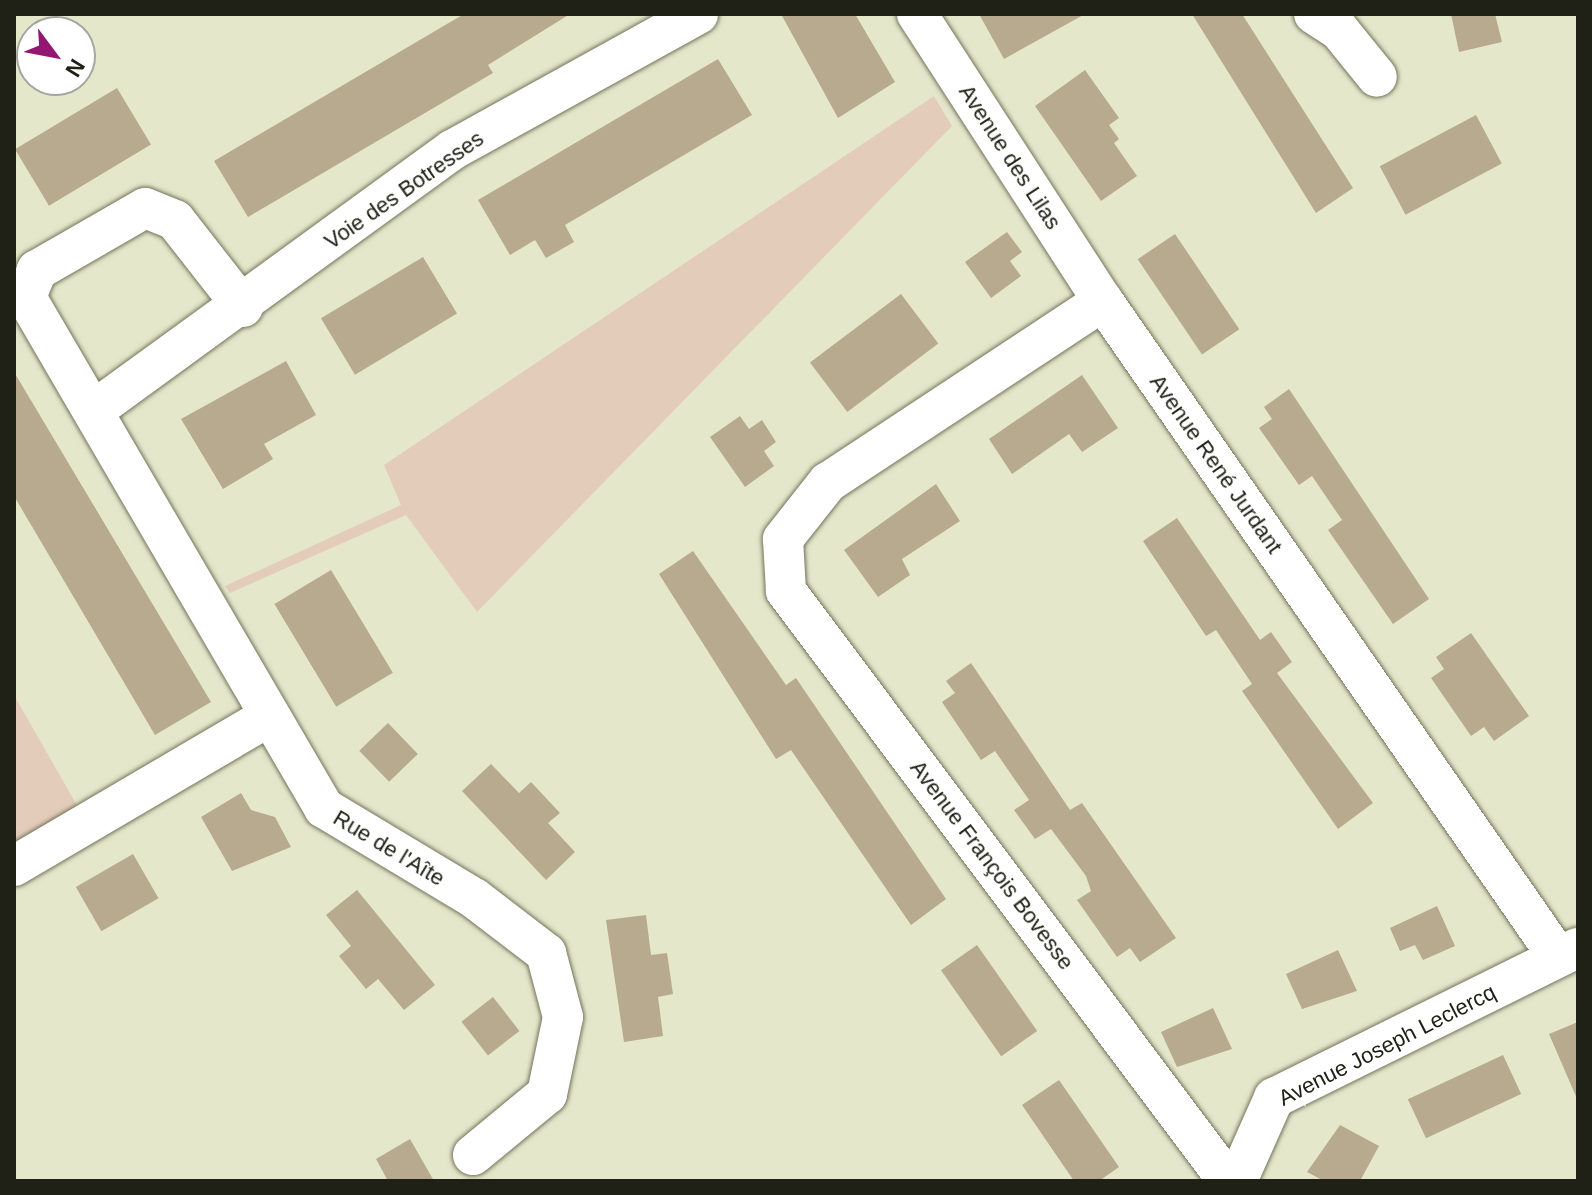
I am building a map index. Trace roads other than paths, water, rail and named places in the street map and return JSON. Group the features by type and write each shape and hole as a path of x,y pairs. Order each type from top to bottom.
{"street":[{"name":"Voie des Botresses","path":"97,408 243,307 452,150 698,14"},
{"name":"Avenue des Lilas","path":"917,14 1103,301"},
{"path":"1314,14 1339,30 1377,77"},
{"path":"14,866 268,717 97,408 26,297 37,270 145,208 175,220 243,307"},
{"name":"Avenue François Bovesse","path":"1103,301 828,482 783,539 786,591 1228,1181"},
{"name":"Avenue René Jurdant","path":"1103,301 1568,953"},
{"name":"Rue de l'Aîte","path":"268,717 324,808 474,898 546,953 563,1017 547,1094 473,1155"},
{"name":"Avenue Joseph Leclercq","path":"1237,1181 1274,1098 1568,953"}]}
